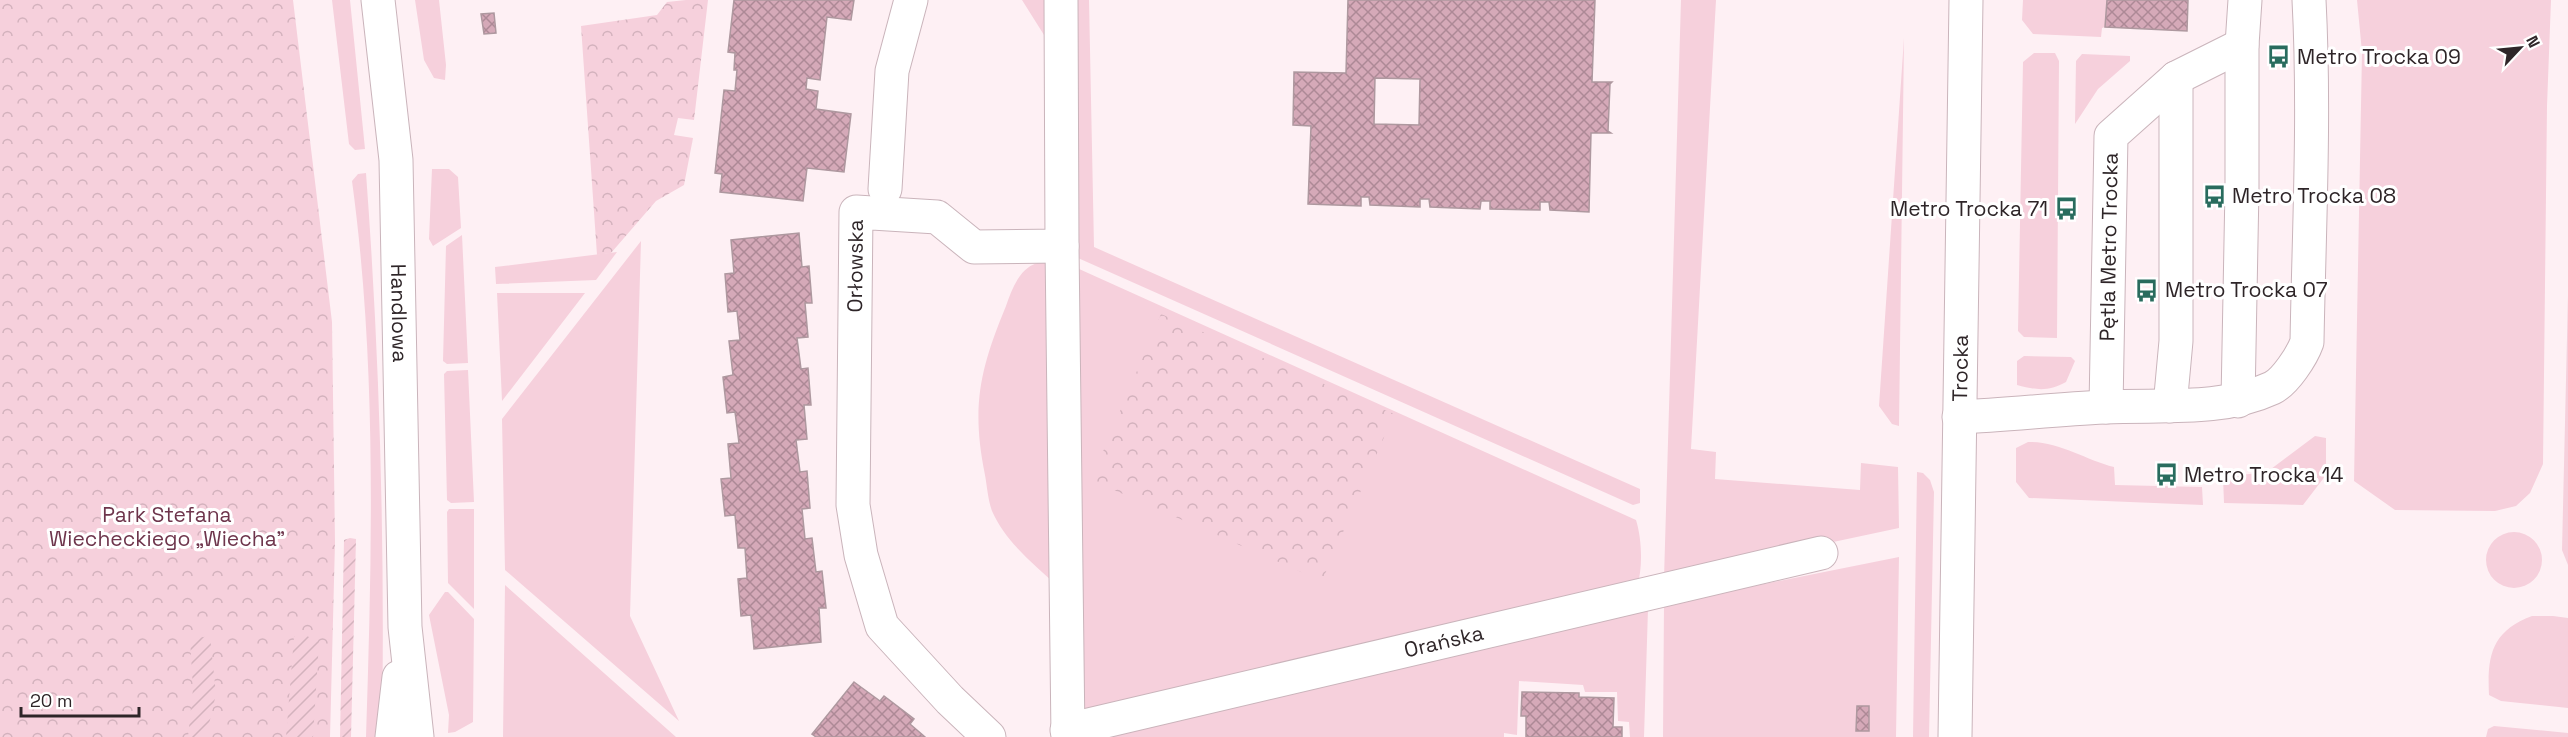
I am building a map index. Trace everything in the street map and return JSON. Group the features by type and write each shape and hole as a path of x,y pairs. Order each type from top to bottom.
{"street":[{"name":"Handlowa","path":"378,0 396,159 405,627 417,737"},
{"path":"885,189 892,71 911,0"},
{"path":"1061,0 1068,733"},
{"name":"Trocka","path":"1955,737 1966,0"},
{"path":"2238,401 2242,45 2245,0"},
{"path":"1959,417 2238,401 2275,387 2303,355 2307,342 2312,55 2309,0"},
{"name":"Pętla Metro Trocka","path":"2106,407 2111,136 2176,78 2242,45"},
{"path":"2169,406 2176,341 2176,78"},
{"name":"Orłowska","path":"989,737 950,700 882,626 861,555 853,505 856,212 937,217 974,247 1062,246"},
{"name":"Orańska","path":"1068,733 1821,553"},
{"name":"Handlowa","path":"392,737 405,627"}],"green space":[{"name":"Park Stefana Wiecheckiego „Wiecha”","path":"0,0 293,0 332,322 335,542 330,737 0,737"},
{"path":"332,0 350,0 365,149 355,150 349,144"},
{"path":"415,0 439,0 446,65 445,80 434,78 424,60"},
{"path":"708,0 694,120 678,118 674,135 693,138 684,185 656,201 611,253 597,255 581,26 657,15 667,2"},
{"path":"1022,0 1044,0 1044,35"},
{"path":"1075,0 1089,0 1094,247 1640,489 1640,503 1633,505 1078,258"},
{"path":"1681,0 1716,0 1691,449 1716,452 1715,479 1860,490 1861,463 1898,467 1899,528 1664,578"},
{"path":"2023,0 2107,0 2105,27 2102,28 2101,37 2033,34 2022,20"},
{"path":"2357,0 2551,0 2547,106 2543,464 2530,493 2516,506 2495,511 2395,510 2354,481 2362,52"},
{"path":"1904,38 1899,426 1892,424 1879,406"},
{"path":"2034,53 2055,53 2059,61 2057,338 2024,337 2018,331 2023,62"},
{"path":"2082,54 2130,56 2130,61 2098,89 2075,124 2076,61"},
{"path":"432,169 449,169 458,177 461,228 433,246 429,239"},
{"path":"366,173 375,314 380,455 383,596 382,737 366,737 371,459 366,319 352,181 358,174"},
{"path":"462,235 468,363 447,364 443,361 446,246"},
{"path":"641,241 630,616 679,721 505,570 502,419"},
{"path":"617,252 596,280 496,284 495,267"},
{"path":"1037,263 1052,263 1058,586 1012,542 992,511 979,428 980,388 997,329 1017,280 1025,270"},
{"path":"1068,264 1636,520 1641,554 1637,587 1076,714"},
{"path":"497,293 585,293 502,401"},
{"path":"2568,295 2568,565 2562,550"},
{"path":"1161,314 1394,414 1322,581 1091,480"},
{"path":"2024,356 2071,357 2075,361 2066,382 2048,389 2036,389 2017,385 2017,361"},
{"path":"468,370 474,502 451,503 447,500 444,374 447,371"},
{"path":"2315,436 2326,438 2326,475 2303,505 2224,503 2223,477 2267,472"},
{"path":"2028,442 2050,444 2114,467 2115,485 2202,487 2203,505 2029,498 2016,482 2016,448"},
{"path":"1917,472 1923,473 1930,480 1934,492 1929,737 1913,737"},
{"path":"449,509 474,509 474,609 448,583 447,512"},
{"path":"2509,532 2519,532 2534,540 2540,549 2542,560 2540,571 2534,580 2519,588 2509,588 2498,583 2491,576 2486,565 2486,555 2491,544 2498,537"},
{"path":"356,539 351,737 340,737 344,540"},
{"path":"1899,557 1896,737 1663,737 1664,604"},
{"path":"505,585 676,737 503,737"},
{"path":"445,592 448,592 474,619 473,722 455,732 448,733 449,715 429,615"},
{"path":"1648,609 1644,737 1630,737 1629,722 1618,721 1617,692 1585,692 1583,685 1519,681 1517,735 1504,733 1504,737 1111,737 1120,732"},
{"path":"2532,616 2568,618 2568,708 2501,701 2489,695 2489,668 2495,646 2508,629"},
{"path":"301,633 319,642 313,737 286,737 294,637"},
{"path":"210,636 216,694 206,737 188,737 193,689 190,639"},
{"path":"2494,726 2568,733 2568,737 2486,737 2488,729"}],"building":[{"path":"734,0 854,0 851,20 827,17 820,80 807,78 806,89 818,91 816,109 851,114 844,172 807,168 803,201 720,192 722,174 715,173 724,90 735,91 737,70 734,70 735,53 728,52"},
{"path":"1348,0 1595,0 1592,82 1612,82 1610,84 1608,131 1611,133 1591,133 1589,212 1550,210 1549,202 1540,202 1540,210 1490,209 1490,201 1481,201 1480,209 1430,207 1429,199 1420,199 1420,207 1370,205 1369,197 1361,197 1361,206 1308,204 1311,126 1293,125 1294,72 1346,73","holes":["1375,78 1420,79 1419,125 1374,124"]},
{"path":"2107,0 2188,0 2187,31 2105,27"},
{"path":"494,13 496,33 484,34 481,14"},
{"path":"799,233 802,267 809,266 812,303 805,303 808,337 797,338 801,369 808,368 811,405 804,405 807,439 796,440 800,472 807,471 810,508 802,509 805,539 812,538 816,572 822,571 826,608 819,608 821,642 754,649 751,615 741,616 738,579 747,578 745,548 738,548 735,515 725,516 721,479 731,478 728,444 739,443 735,412 727,413 723,377 733,375 729,341 740,340 737,311 728,312 725,274 734,273 731,240"},
{"path":"854,682 880,701 884,696 914,719 910,724 925,737 816,737 812,734"},
{"path":"1522,692 1579,693 1579,697 1614,698 1613,727 1622,727 1622,737 1526,737 1526,716 1521,716"},
{"path":"1857,706 1869,706 1869,731 1856,731"}],"place":[{"name":"Metro Trocka 09","path":"2279,57"},
{"name":"Metro Trocka 08","path":"2214,196"},
{"name":"Metro Trocka 71","path":"2066,209"},
{"name":"Metro Trocka 07","path":"2147,290"},
{"name":"Metro Trocka 14","path":"2166,475"}]}
